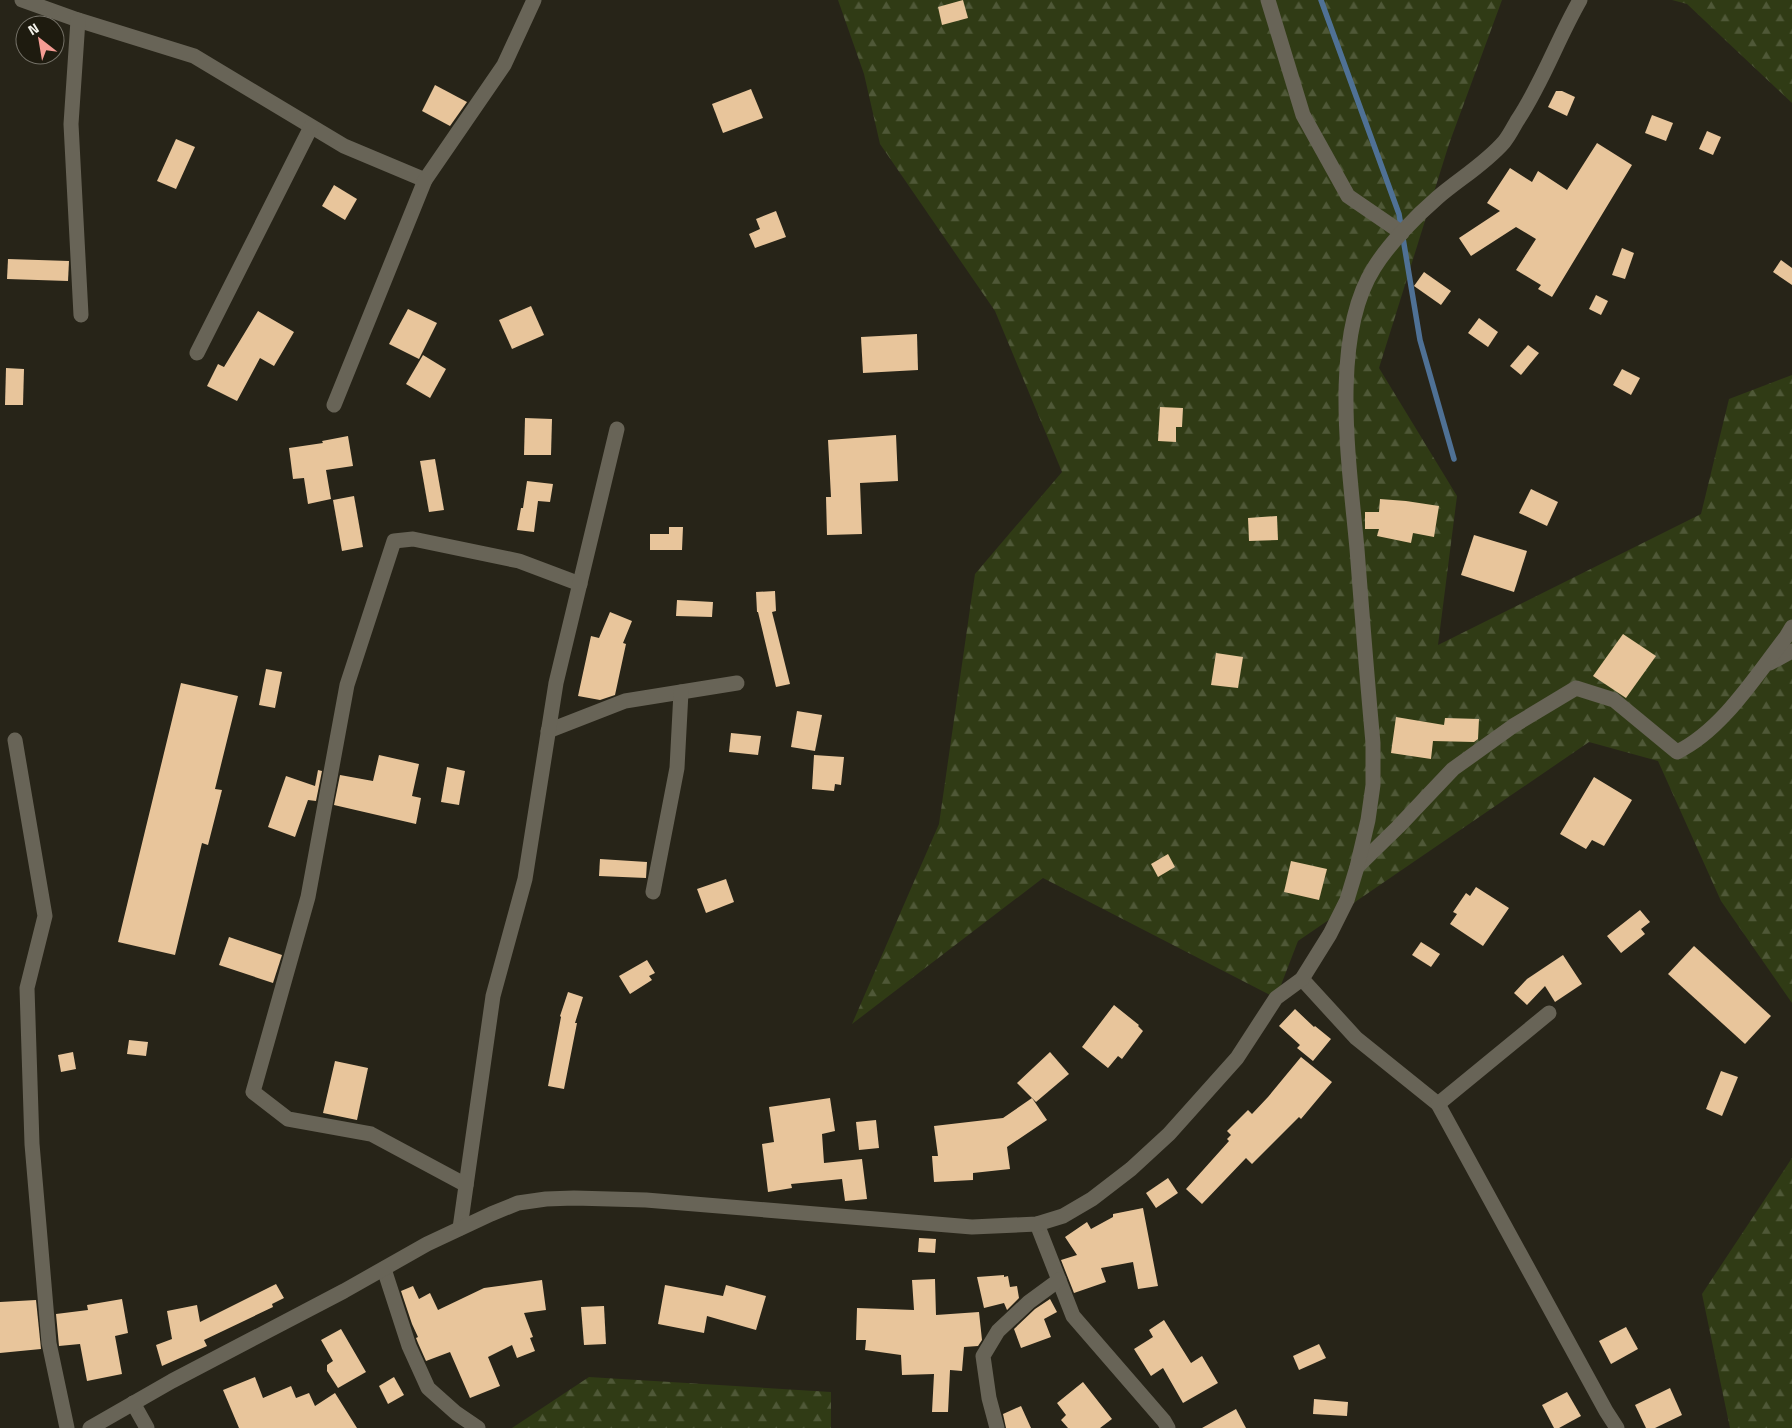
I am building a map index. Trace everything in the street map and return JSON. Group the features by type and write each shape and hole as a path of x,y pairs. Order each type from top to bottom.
{"street":[{"path":"22,0 78,20 194,56 344,146 425,180"},
{"path":"334,405 425,180 504,65 534,0"},
{"path":"1268,0 1303,115 1348,196 1402,233"},
{"path":"90,1428 172,1381 384,1269 427,1244 518,1203 574,1198 646,1200 972,1226 1037,1224 1063,1216 1092,1199 1169,1134 1237,1058 1276,998 1302,979 1330,934 1347,900 1370,811 1373,784 1373,743 1345,401 1350,336 1358,302 1373,268 1402,233 1437,198 1469,174 1504,142 1546,73 1565,27 1580,0"},
{"path":"78,20 71,124 81,315"},
{"path":"197,353 311,127"},
{"path":"460,1228 493,996 525,879 556,683 617,429"},
{"path":"466,1185 371,1134 288,1119 253,1092 308,897 347,685 394,541 413,539 519,561 580,584"},
{"path":"1357,867 1454,769 1513,726 1576,688 1614,700 1676,752 1691,745 1730,710 1792,627"},
{"path":"1764,666 1792,650"},
{"path":"548,731 625,701 737,683"},
{"path":"653,892 677,768 681,692"},
{"path":"16,740 45,916 27,988 32,1144 49,1343 67,1428"},
{"path":"1302,979 1356,1038 1438,1104 1617,1428"},
{"path":"1438,1104 1549,1013"},
{"path":"1037,1224 1073,1316 1168,1428"},
{"path":"384,1269 409,1346 428,1388 456,1413 478,1428"},
{"path":"997,1428 989,1398 983,1356 998,1332 1029,1302 1059,1280"},
{"path":"134,1403 147,1428"}],"green space":[{"path":"838,0 1502,0 1449,144 1379,368 1457,496 1438,645 1701,514 1729,399 1792,375 1792,1003 1721,901 1658,761 1589,742 1298,941 1276,998 1043,878 852,1024 939,824 975,574 1062,472 995,311 880,144 864,74"},
{"path":"1672,0 1792,0 1792,103 1687,4"},
{"path":"1792,1158 1792,1428 1730,1428 1702,1294"},
{"path":"589,1377 831,1392 831,1428 512,1428"}],"building":[{"path":"963,0 968,18 942,25 938,7"},
{"path":"435,85 467,102 450,126 422,111"},
{"path":"751,89 763,118 723,133 712,104"},
{"path":"1556,91 1562,91 1575,97 1567,116 1548,107"},
{"path":"1652,115 1673,123 1666,141 1645,133"},
{"path":"1707,131 1721,137 1713,155 1699,149"},
{"path":"176,139 195,147 176,189 157,181"},
{"path":"1597,143 1632,165 1552,297 1538,289 1541,285 1516,270 1536,239 1516,227 1471,256 1459,238 1500,211 1487,203 1510,168 1532,182 1538,171 1567,190"},
{"path":"334,185 357,199 345,220 322,206"},
{"path":"776,211 786,237 755,248 749,234 760,229 756,219"},
{"path":"1622,248 1634,253 1625,279 1612,275"},
{"path":"8,259 69,261 68,281 7,279"},
{"path":"1781,260 1792,268 1792,285 1773,272"},
{"path":"1424,272 1451,291 1441,305 1414,286"},
{"path":"1596,295 1608,301 1601,315 1589,309"},
{"path":"531,306 544,335 512,349 499,320"},
{"path":"408,309 437,323 419,359 389,344"},
{"path":"258,311 294,332 274,366 260,358 237,401 207,386 218,364 224,367"},
{"path":"1479,318 1498,332 1488,347 1468,333"},
{"path":"917,334 918,370 863,373 861,337"},
{"path":"1528,345 1539,353 1521,375 1510,366"},
{"path":"423,355 446,369 430,398 406,384"},
{"path":"6,368 24,369 23,405 5,405"},
{"path":"1622,369 1640,378 1631,395 1613,385"},
{"path":"1160,407 1183,408 1182,427 1176,427 1176,442 1158,441"},
{"path":"525,418 552,419 551,455 524,455"},
{"path":"896,435 898,481 860,483 862,534 827,535 826,497 831,497 828,440"},
{"path":"348,436 353,466 326,470 331,499 308,504 304,478 293,479 289,448 323,443 322,441"},
{"path":"435,459 444,510 429,512 420,461"},
{"path":"527,481 553,484 550,502 538,501 534,532 517,530"},
{"path":"1531,489 1558,502 1547,526 1519,513"},
{"path":"354,496 363,547 342,551 333,500"},
{"path":"1380,499 1439,506 1434,537 1413,533 1411,543 1377,536 1379,529 1365,529 1365,512 1379,512"},
{"path":"1277,516 1278,540 1249,541 1248,518"},
{"path":"669,527 683,527 682,550 650,550 650,534 669,534"},
{"path":"1474,535 1527,551 1514,592 1461,575"},
{"path":"775,591 776,611 772,612 790,684 776,687 757,612 756,592"},
{"path":"677,600 713,602 712,617 676,616"},
{"path":"610,612 632,621 623,643 626,644 615,695 600,700 578,696 591,636 599,638"},
{"path":"1623,634 1656,656 1626,698 1593,676"},
{"path":"1216,653 1243,657 1238,688 1211,685"},
{"path":"266,669 282,672 275,708 259,705"},
{"path":"181,683 238,696 215,789 222,790 208,845 202,843 175,955 118,942"},
{"path":"797,711 822,715 815,751 791,747"},
{"path":"1396,717 1444,725 1445,718 1479,719 1478,739 1474,742 1433,741 1431,759 1391,753"},
{"path":"731,733 761,736 758,755 729,752"},
{"path":"379,755 419,764 412,796 421,798 416,824 334,805 340,775 373,781"},
{"path":"814,755 844,757 841,785 835,784 834,791 812,789"},
{"path":"447,767 465,771 459,805 441,802"},
{"path":"318,770 322,771 316,801 308,800 295,837 268,827 286,776 315,786"},
{"path":"1594,777 1632,800 1604,846 1592,840 1586,849 1560,834"},
{"path":"1168,854 1175,867 1158,877 1151,864"},
{"path":"600,859 647,862 646,878 599,876"},
{"path":"1291,861 1327,869 1319,900 1284,892"},
{"path":"726,879 734,902 706,913 697,889"},
{"path":"1476,887 1509,908 1483,946 1450,924 1457,914 1453,912 1466,893 1470,896"},
{"path":"1640,910 1650,922 1641,929 1645,934 1621,953 1607,936"},
{"path":"229,937 282,955 273,983 219,965"},
{"path":"1421,942 1440,954 1431,967 1412,955"},
{"path":"1694,946 1771,1016 1745,1044 1668,974"},
{"path":"1563,955 1582,984 1555,1002 1545,986 1527,1005 1514,993 1527,979"},
{"path":"647,960 655,973 649,976 652,980 630,994 619,976"},
{"path":"568,992 583,997 575,1023 577,1023 564,1089 548,1086 560,1016"},
{"path":"1114,1005 1139,1025 1143,1031 1122,1059 1118,1056 1108,1068 1082,1047"},
{"path":"1295,1009 1314,1027 1331,1039 1313,1061 1297,1048 1300,1045 1279,1026"},
{"path":"129,1040 148,1042 146,1056 127,1054"},
{"path":"73,1052 76,1069 61,1072 58,1055"},
{"path":"1050,1052 1069,1074 1036,1102 1017,1083"},
{"path":"1301,1057 1332,1082 1301,1119 1299,1117 1252,1164 1246,1158 1202,1204 1186,1189 1229,1141 1227,1139 1231,1135 1227,1131 1248,1110 1252,1114"},
{"path":"335,1061 368,1068 357,1120 323,1113"},
{"path":"1721,1071 1738,1077 1722,1116 1706,1109"},
{"path":"830,1098 835,1131 822,1134 824,1163 862,1159 867,1199 845,1201 842,1179 791,1184 792,1188 768,1192 762,1144 774,1142 769,1107"},
{"path":"1032,1098 1047,1120 1007,1147 1010,1169 973,1173 973,1180 934,1182 932,1156 938,1156 934,1126 1003,1118"},
{"path":"876,1120 879,1148 859,1150 856,1122"},
{"path":"1168,1178 1178,1193 1156,1208 1146,1193"},
{"path":"1143,1208 1158,1286 1138,1289 1133,1262 1101,1268 1106,1282 1074,1293 1061,1260 1077,1255 1065,1237 1087,1222 1091,1229 1113,1217 1113,1214"},
{"path":"919,1238 936,1239 935,1253 918,1252"},
{"path":"1004,1275 1004,1277 1008,1276 1010,1287 1017,1286 1019,1298 1007,1310 1004,1303 984,1308 977,1277"},
{"path":"935,1279 936,1315 979,1312 982,1340 978,1346 964,1347 962,1371 950,1370 948,1412 932,1412 934,1374 902,1375 901,1355 865,1350 866,1340 856,1340 857,1308 914,1310 912,1280"},
{"path":"542,1280 546,1310 524,1313 533,1337 530,1338 535,1351 517,1358 512,1345 488,1357 500,1386 470,1398 450,1352 426,1361 416,1338 418,1337 401,1291 413,1286 419,1299 430,1293 438,1310 484,1288"},
{"path":"276,1284 284,1298 272,1304 273,1307 204,1340 207,1346 162,1366 156,1345 172,1339 167,1311 197,1305 200,1322"},
{"path":"665,1285 723,1296 726,1285 766,1296 756,1330 707,1316 704,1333 658,1324"},
{"path":"122,1299 128,1333 115,1336 122,1374 87,1381 80,1344 59,1346 56,1314 88,1310 87,1305"},
{"path":"1050,1299 1057,1312 1044,1319 1051,1337 1021,1348 1014,1329 1035,1309"},
{"path":"36,1300 41,1349 0,1353 0,1302"},
{"path":"604,1306 606,1344 584,1345 581,1307"},
{"path":"1164,1320 1191,1363 1202,1356 1218,1383 1183,1403 1163,1368 1151,1376 1134,1349 1153,1337 1149,1330"},
{"path":"1626,1327 1638,1349 1611,1364 1599,1341"},
{"path":"341,1329 366,1372 338,1388 327,1371 327,1365 333,1361 321,1340"},
{"path":"1319,1344 1326,1358 1299,1370 1293,1356"},
{"path":"255,1377 263,1398 291,1386 296,1398 309,1393 315,1406 335,1393 357,1428 239,1428 223,1390"},
{"path":"394,1377 404,1395 388,1404 379,1386"},
{"path":"1083,1382 1112,1419 1100,1428 1068,1428 1061,1420 1066,1415 1057,1403"},
{"path":"1670,1388 1682,1415 1655,1428 1646,1428 1635,1405"},
{"path":"1567,1392 1581,1416 1559,1428 1554,1428 1542,1405"},
{"path":"1314,1399 1348,1402 1347,1416 1313,1414"},
{"path":"1021,1406 1031,1428 1006,1428 1003,1414"},
{"path":"1236,1409 1246,1428 1202,1428"}],"waterway":[{"path":"1321,0 1399,214 1420,340 1454,459"}]}
